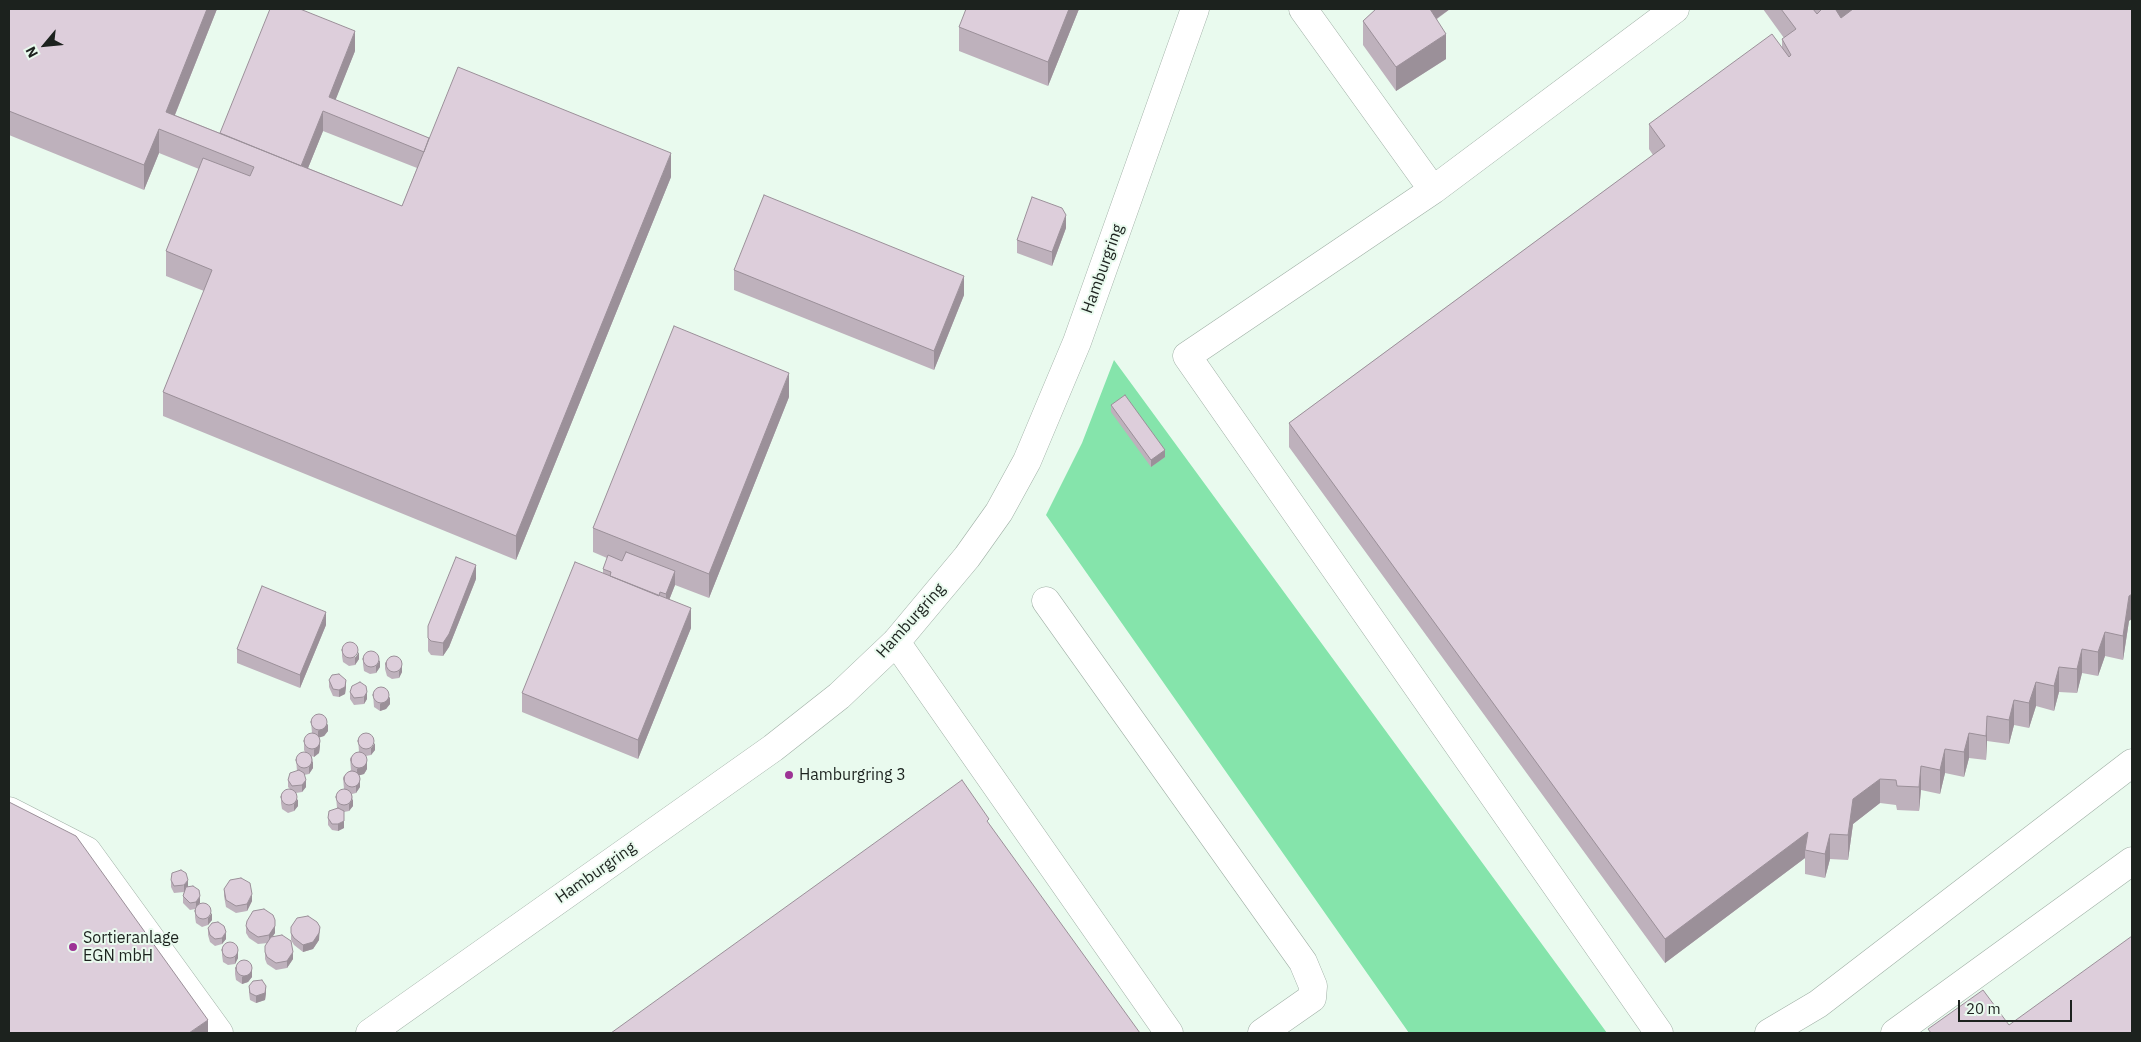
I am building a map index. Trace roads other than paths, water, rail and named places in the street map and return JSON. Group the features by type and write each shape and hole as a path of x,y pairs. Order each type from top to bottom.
{"street":[{"name":"Hamburgring","path":"370,1033 772,748 839,696 896,642 972,549 999,512 1026,461 1077,342 1195,9"},
{"path":"1303,9 1433,190"},
{"path":"1659,1033 1187,356 1433,190 1675,9"},
{"path":"1046,601 1303,962 1313,986 1312,998 1262,1033"},
{"path":"896,642 1169,1033"},
{"path":"1769,1033 1818,1004 2132,763"},
{"path":"9,811 87,851 219,1033"},
{"path":"1894,1033 2132,861"}],"place":[{"name":"Hamburgring 3","path":"789,775"},
{"name":"Sortieranlage EGN mbH","path":"73,947"}]}
